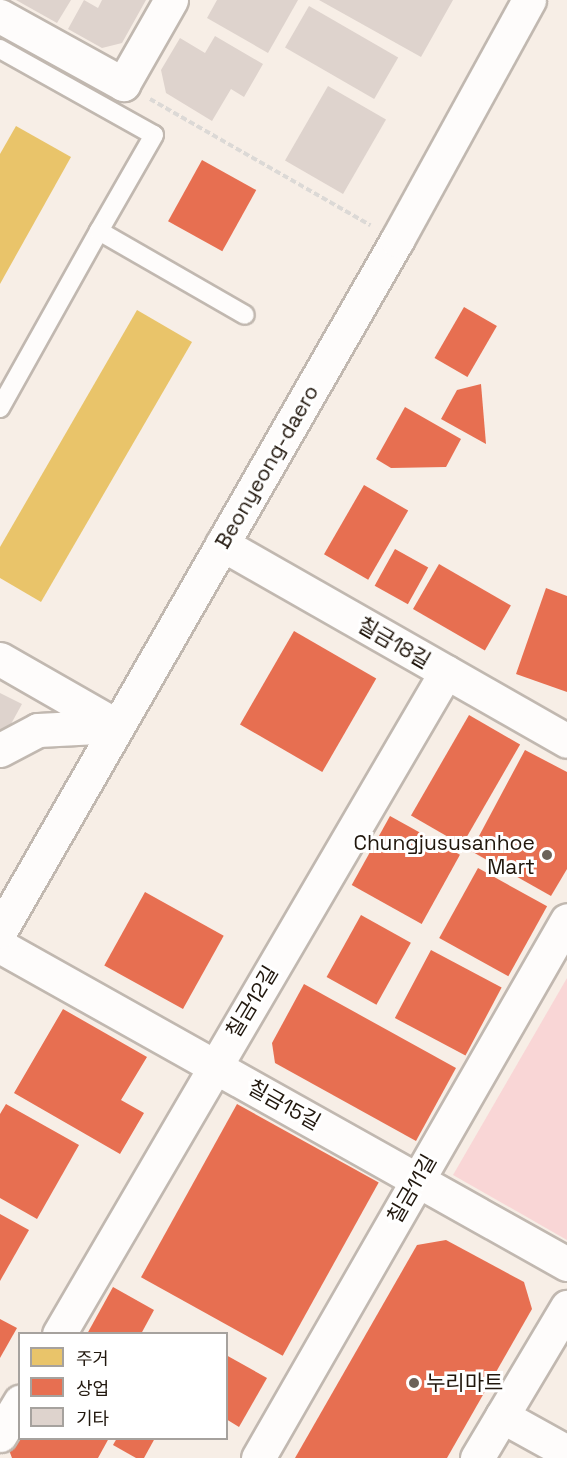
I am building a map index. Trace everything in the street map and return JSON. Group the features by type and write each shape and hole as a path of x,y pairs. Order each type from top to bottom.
{"street":[{"path":"0,16 116,97 171,0"},
{"name":"Beonyeong-daero","path":"0,931 397,240 529,0"},
{"name":"칠금18길","path":"222,544 567,741"},
{"path":"0,659 117,726"},
{"name":"칠금12길","path":"60,1332 446,672"},
{"path":"0,750 38,730 117,726"},
{"name":"칠금11길","path":"258,1458 567,920"},
{"name":"칠금15길","path":"0,946 567,1264"},
{"path":"477,1458 567,1307"},
{"path":"0,1435 18,1405"},
{"path":"502,1416 567,1452"}],"lane":[{"path":"0,49 116,97 154,135 0,408"},
{"path":"99,231 245,315"}],"path":[{"path":"116,97 397,240"}],"shaded area":[{"path":"567,978 567,1240 453,1175"}],"building: 주거":[{"path":"16,126 71,157 0,284 0,154"},
{"path":"137,310 192,342 41,602 0,578 0,547"}],"building: 상업":[{"path":"202,160 256,190 222,251 168,221"},
{"path":"464,307 497,326 467,377 434,358"},
{"path":"481,384 486,444 441,419 457,390"},
{"path":"405,407 461,439 446,467 391,468 376,459"},
{"path":"364,485 408,510 368,580 324,554"},
{"path":"395,549 428,567 408,604 375,586"},
{"path":"439,564 511,606 485,651 413,609"},
{"path":"546,588 567,596 567,692 516,674"},
{"path":"294,631 376,678 322,772 240,725"},
{"path":"469,715 520,744 462,845 411,815"},
{"path":"525,750 567,772 567,869 551,896 471,851"},
{"path":"390,816 460,855 422,924 352,885"},
{"path":"478,868 547,906 508,976 439,938"},
{"path":"145,892 224,936 183,1009 104,965"},
{"path":"361,915 411,943 376,1005 327,977"},
{"path":"431,950 502,988 465,1056 395,1018"},
{"path":"304,984 456,1068 416,1141 275,1063 272,1043"},
{"path":"63,1009 147,1057 121,1100 144,1113 120,1154 14,1093"},
{"path":"6,1104 79,1145 37,1219 0,1198 0,1114"},
{"path":"237,1104 379,1183 283,1356 141,1277"},
{"path":"0,1214 29,1230 0,1281"},
{"name":"누리마트","path":"446,1240 524,1282 532,1309 447,1458 295,1458 417,1245"},
{"path":"113,1287 154,1310 142,1332 88,1332"},
{"path":"0,1319 17,1328 0,1358"},
{"path":"228,1356 267,1378 239,1427 228,1420"},
{"path":"18,1427 18,1440 108,1440 98,1458 12,1458 7,1445"},
{"path":"116,1440 154,1440 144,1458 136,1458 113,1445"}],"building: 기타":[{"path":"16,0 71,0 57,23"},
{"path":"84,0 98,8 102,0 146,0 122,43 102,48 68,29"},
{"path":"217,0 298,0 268,53 207,18"},
{"path":"319,0 453,0 421,57"},
{"path":"309,6 398,58 374,99 285,48"},
{"path":"215,36 263,64 244,97 231,89 212,121 166,93 161,70 180,38 205,53"},
{"path":"328,86 386,120 343,194 285,160"},
{"path":"0,693 22,704 0,744"}],"place":[{"name":"Chungjususanhoe Mart","path":"547,855"},
{"name":"누리마트","path":"414,1383"}]}
